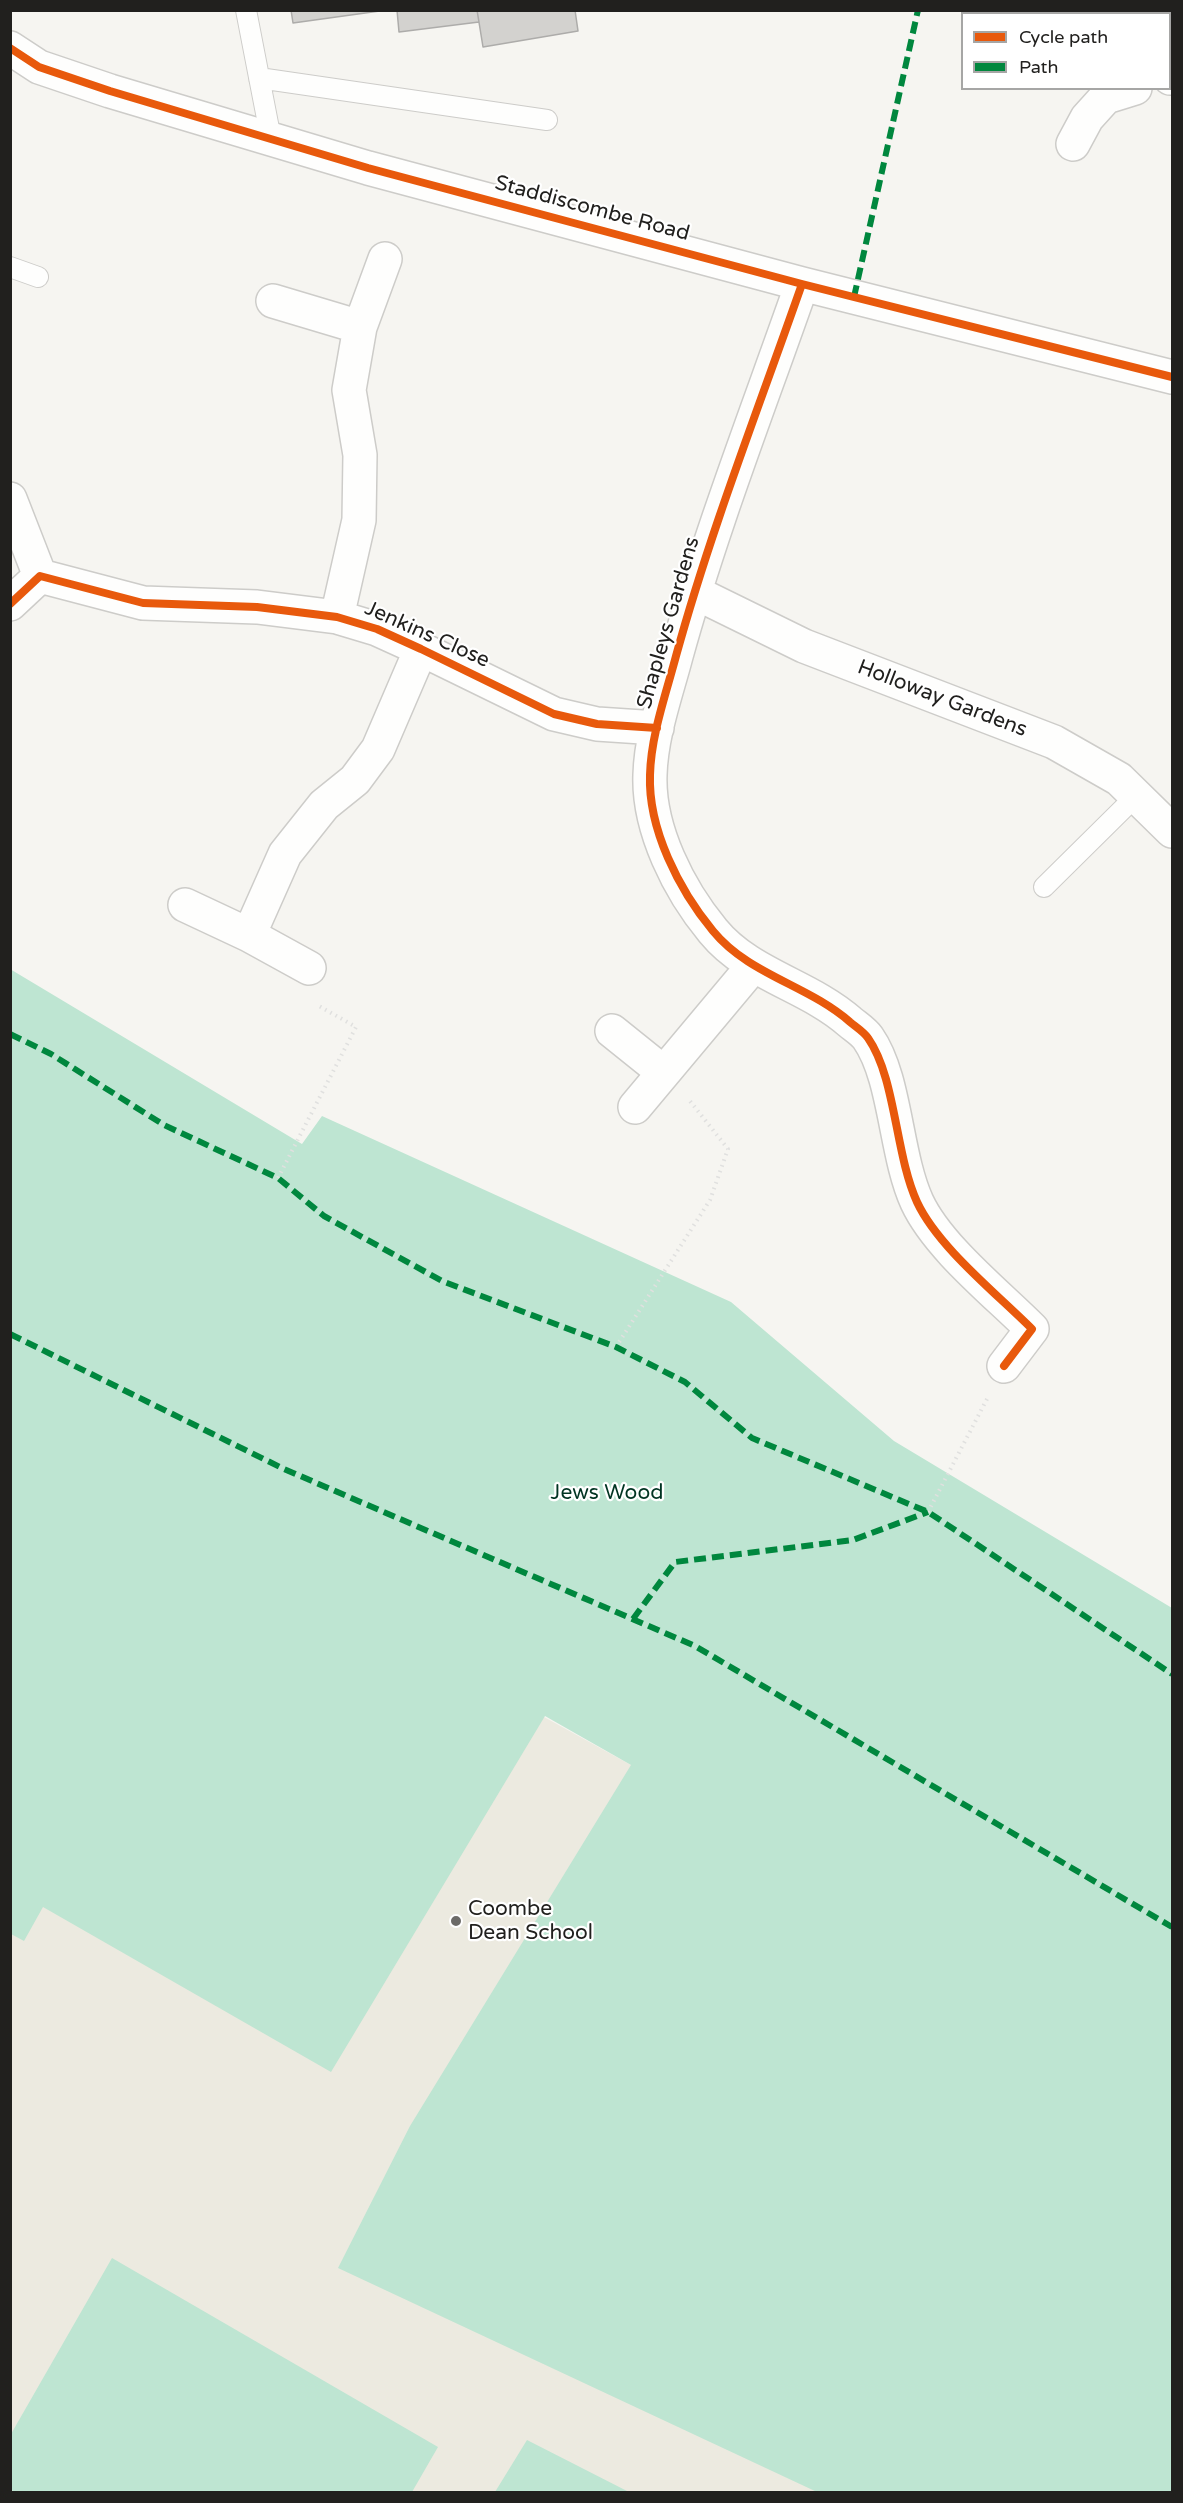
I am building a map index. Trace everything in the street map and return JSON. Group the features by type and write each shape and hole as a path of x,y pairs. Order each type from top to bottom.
{"street":[{"name":"Staddiscombe Road","path":"10,48 39,67 368,168 802,284 1173,377"},
{"path":"1073,144 1087,118 1106,97 1128,90"},
{"path":"337,617 359,520 360,455 349,390 360,327 385,259"},
{"name":"Shapleys Gardens","path":"802,284 694,592 657,728 649,776 658,833 680,884 714,933 753,966 832,1006 868,1037 883,1071 903,1163 918,1203 941,1239 1032,1329 1004,1366"},
{"path":"273,301 360,327"},
{"path":"10,499 40,576 10,604"},
{"name":"Jenkins Close","path":"40,576 143,603 257,607 337,617 377,629 422,649 554,714 597,724 657,728"},
{"name":"Holloway Gardens","path":"694,592 804,646 1054,742 1119,779 1173,831"},
{"path":"249,935 285,854 324,805 355,780 378,749 422,649"},
{"path":"185,905 249,935 309,968"},
{"path":"635,1107 753,966"},
{"path":"612,1031 663,1072"}],"lane":[{"path":"246,10 271,139"},
{"path":"259,78 547,120"},
{"path":"10,267 38,277"},
{"path":"1044,887 1136,796"}],"path":[{"path":"278,1178 356,1027 291,989 309,968"},
{"path":"615,1347 710,1200 728,1149 693,1104 663,1072"},
{"path":"928,1512 1004,1366"}],"shaded area":[{"name":"Coombe Dean School","path":"10,1422 631,1765 1172,2492 11,2492"}],"green space":[{"name":"Jews Wood","path":"10,969 302,1144 322,1116 731,1302 894,1441 1172,1608 1172,2492 817,2492 338,2268 410,2126 631,1765 545,1716 331,2072 43,1907 24,1941 11,1934"},
{"path":"112,2258 438,2447 412,2492 15,2492 11,2490 11,2434"},
{"path":"527,2440 629,2492 495,2492"}],"building":[{"path":"291,10 387,10 293,23"},
{"path":"397,10 477,10 479,22 399,32"},
{"path":"477,10 575,10 578,31 483,47"}],"marked path":[{"path":"854,297 918,10"},
{"path":"10,1034 51,1054 164,1125 278,1178 324,1216 442,1281 616,1347 685,1382 752,1438 928,1512 1172,1674"},
{"path":"10,1334 284,1469 695,1646 1172,1927"},
{"path":"633,1619 675,1562 853,1540 928,1512"}],"cycle path":[{"path":"10,48 39,67 110,91 368,168 802,284 1172,377"},
{"path":"802,284 720,515 664,700 651,760 651,796 654,816 668,858 678,878 700,915 727,946 744,959 834,1009 868,1038 884,1074 910,1183 926,1219 953,1252 1032,1329 1004,1366"},
{"path":"10,604 40,576 143,603 257,607 337,617 377,629 554,714 597,724 657,728"}],"place":[{"name":"Coombe Dean School","path":"456,1921"}]}
